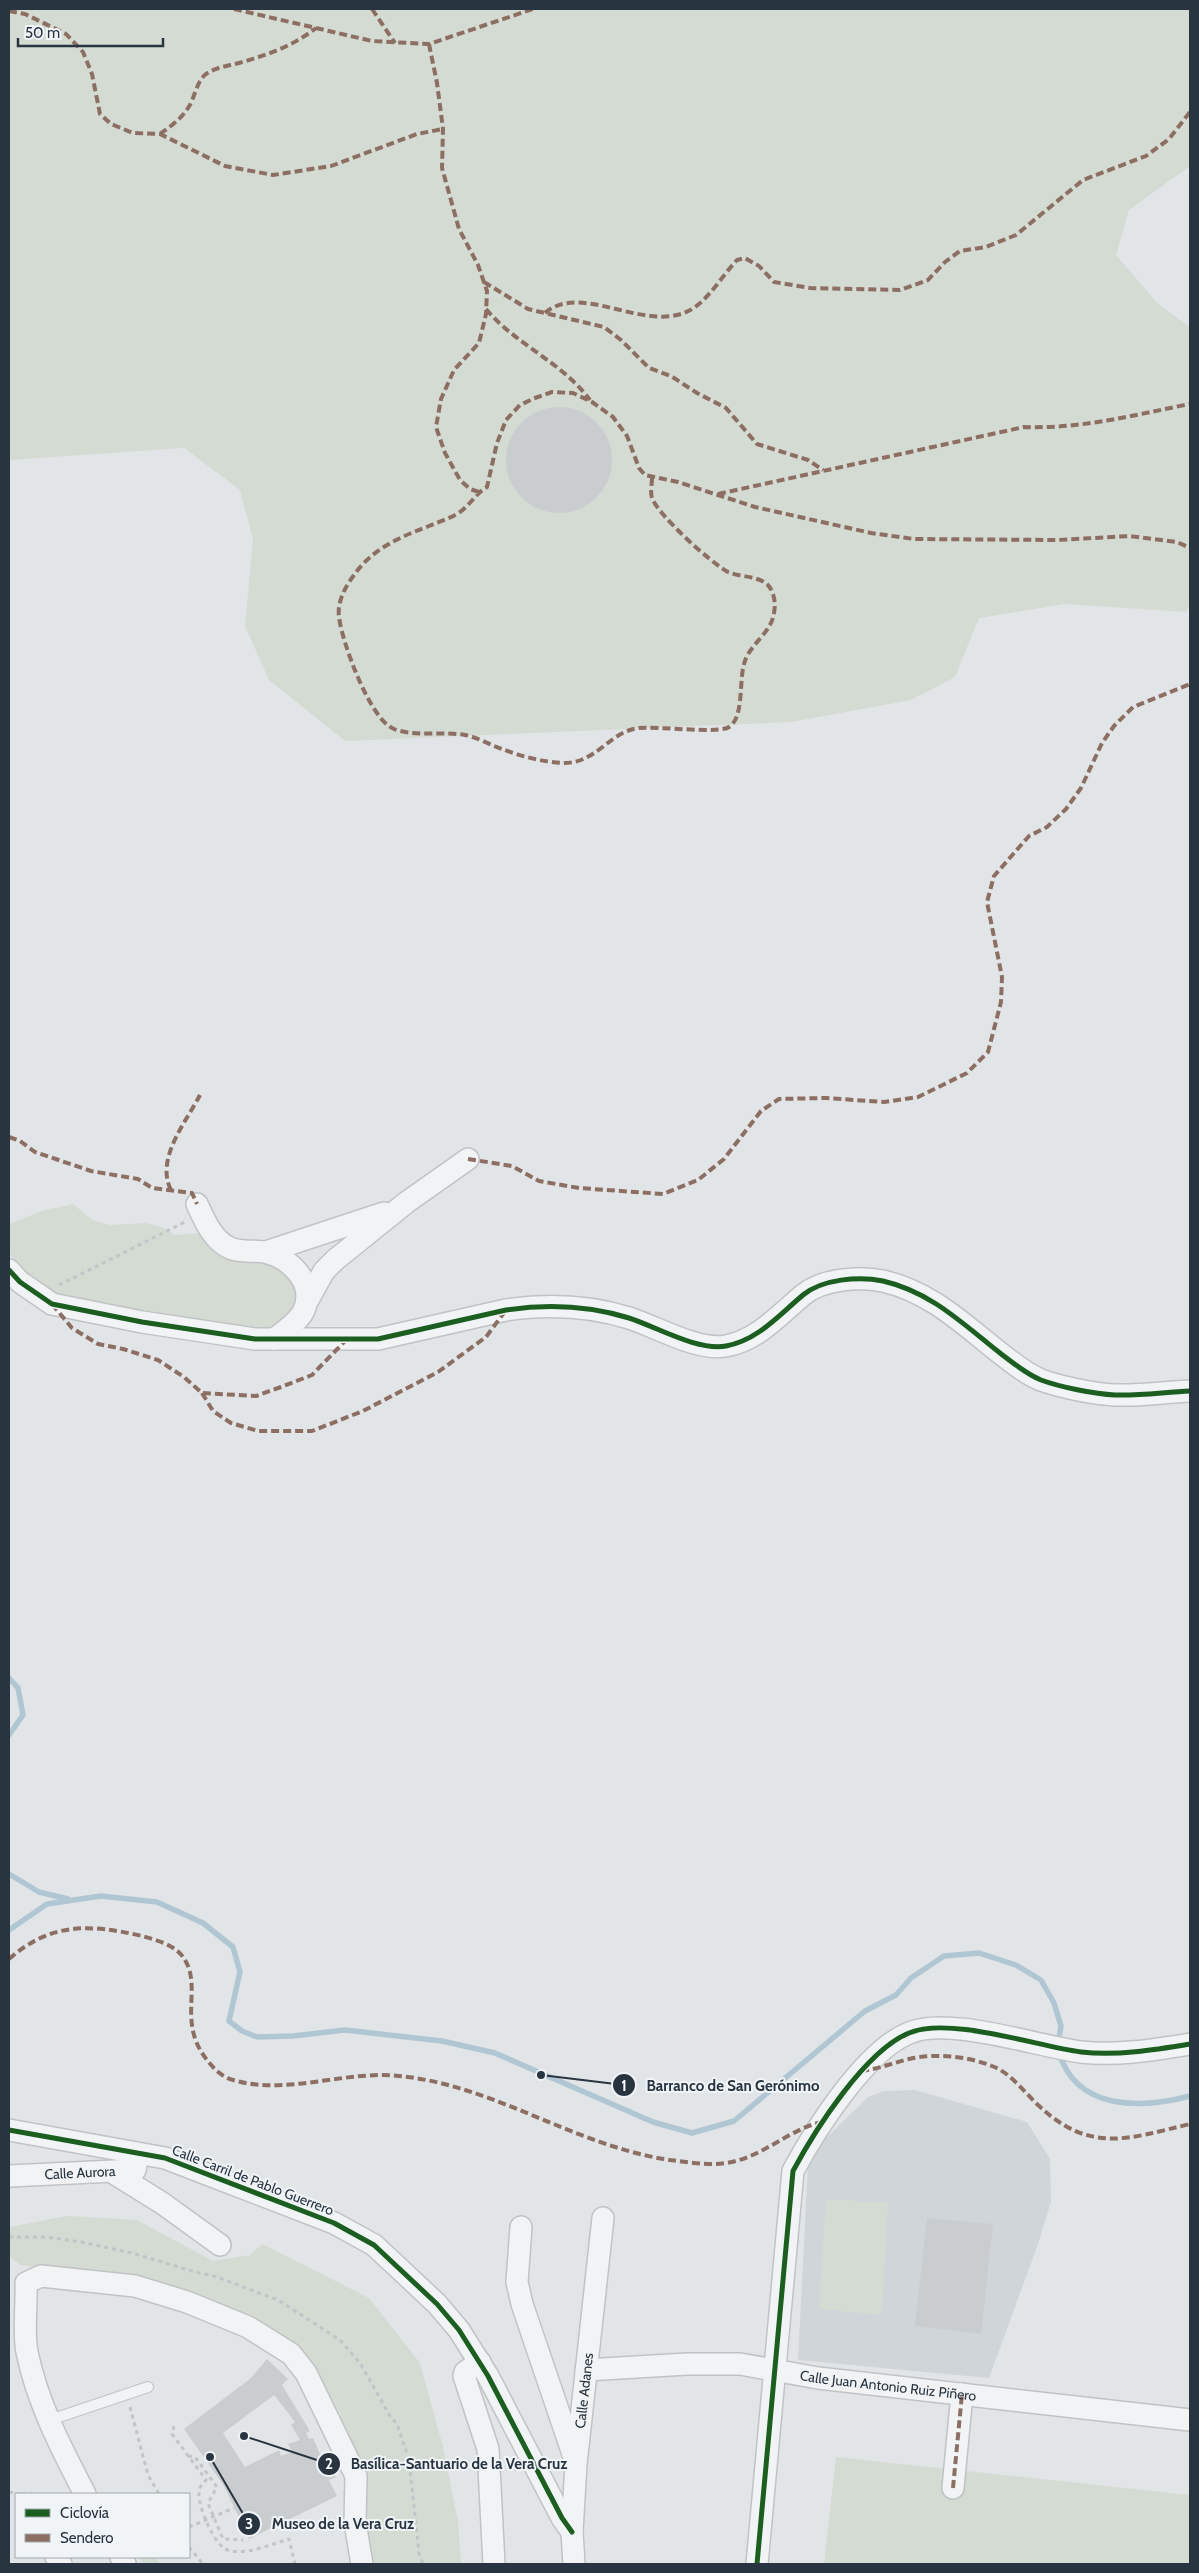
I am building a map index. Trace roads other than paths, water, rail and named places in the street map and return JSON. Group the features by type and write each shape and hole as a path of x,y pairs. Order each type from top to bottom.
{"street":[{"path":"274,1339 289,1328 302,1314 324,1271 407,1202 468,1159"},
{"path":"266,1252 378,1216 407,1202"},
{"path":"199,1208 212,1232 228,1248 266,1252 283,1259 291,1265 306,1287 308,1300"},
{"path":"9,1270 20,1282 52,1304 134,1320 234,1336 274,1339 378,1339 506,1310 527,1307 555,1307 626,1317 708,1347 726,1346 747,1340 788,1310 804,1294 821,1286 862,1279 882,1281 905,1288 941,1304 1020,1368 1040,1380 1114,1395 1190,1391"},
{"path":"757,2564 777,2371 793,2171 849,2085 890,2044 910,2032 931,2028 970,2031 1081,2052 1138,2052 1190,2044"},
{"name":"Calle Carril de Pablo Guerrero","path":"9,2130 165,2158 334,2223 374,2245 437,2304 459,2330 480,2362 562,2518 572,2532"},
{"name":"Calle Aurora","path":"9,2176 135,2170 138,2154"},
{"path":"112,2172 162,2203 220,2245"},
{"name":"Calle Adanes","path":"574,2564 572,2532 576,2464 603,2218"},
{"path":"521,2227 517,2282 522,2304 576,2464"},
{"path":"85,2493 38,2393 26,2350 26,2283 41,2276 135,2286 187,2302 248,2327 291,2354 306,2373 356,2476 355,2523 362,2564"},
{"path":"480,2362 465,2372 464,2380 488,2450 494,2564"},
{"name":"Calle Juan Antonio Ruiz Piñero","path":"586,2370 713,2364 760,2366 818,2378 1190,2420"},
{"path":"953,2488 962,2394"}],"lane":[{"path":"50,2420 148,2387"}],"waterway":[{"path":"9,1678 18,1688 23,1715 9,1735"},
{"path":"9,1874 39,1892 68,1899"},
{"path":"9,1930 47,1904 101,1896 157,1902 203,1923 233,1947 240,1972 229,2021 242,2031 257,2037 293,2036 345,2030 442,2041 495,2053 653,2122 692,2133 734,2121 865,2011 896,1995 911,1978 944,1956 979,1953 1016,1965 1041,1980 1054,2003 1061,2026 1058,2043"},
{"path":"1059,2052 1068,2071 1080,2086 1095,2095 1112,2101 1151,2103 1190,2096"}],"place":[{"name":"Barranco de San Gerónimo","path":"541,2075"},
{"name":"Basílica-Santuario de la Vera Cruz","path":"244,2436"},
{"name":"Museo de la Vera Cruz","path":"210,2457"}]}
